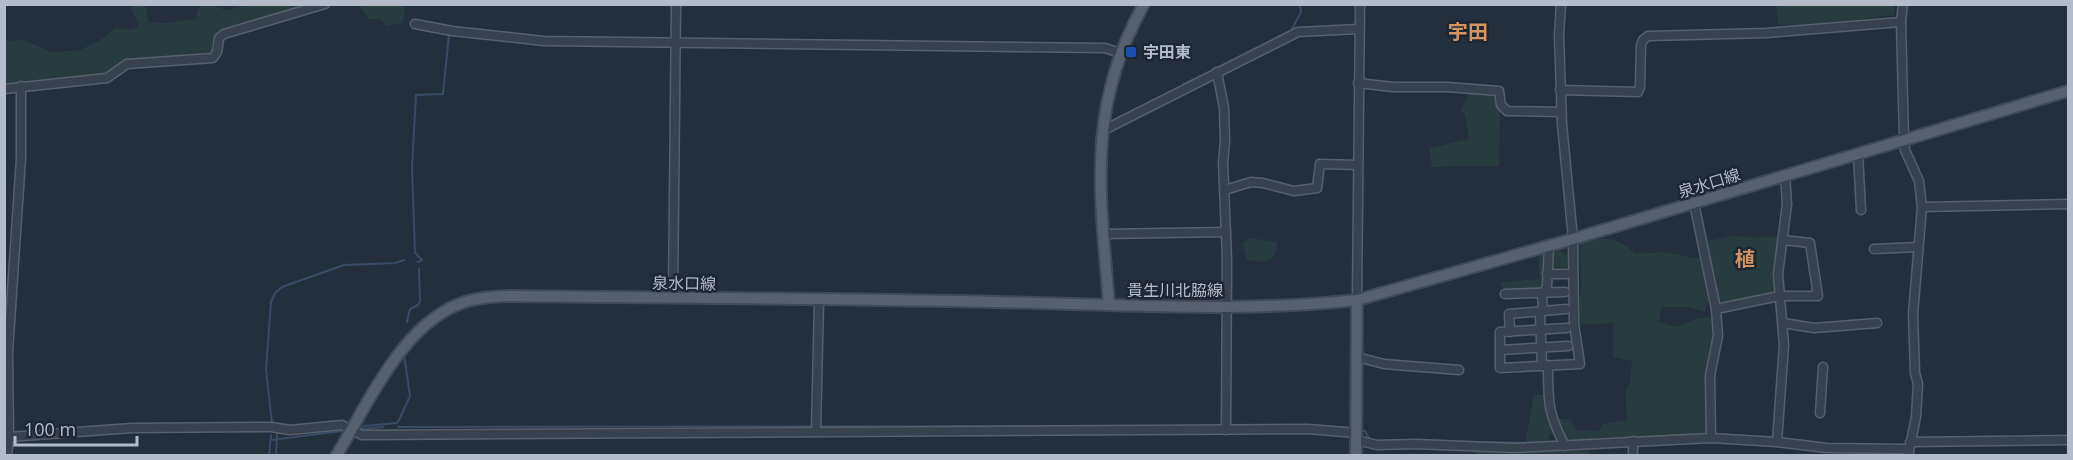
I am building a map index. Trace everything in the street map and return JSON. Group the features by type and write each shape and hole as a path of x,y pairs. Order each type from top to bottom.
{"main road":[{"name":"貴生川北脇線","path":"1144,4 1120,53 1107,96 1102,131 1100,194 1109,304 1227,306 1357,300"},
{"name":"泉水口線","path":"1357,300 1573,239 2068,91"},
{"name":"泉水口線","path":"336,456 388,369 414,334 432,318 476,299 501,296 1109,304"},
{"path":"1356,456 1357,300"}],"street":[{"path":"4,89 106,78 127,64 213,58 217,52 219,38 224,34 325,4"},
{"path":"673,298 675,4"},
{"path":"1357,300 1360,4"},
{"path":"1561,4 1559,35 1561,112 1573,239 1574,324 1580,364 1500,368 1500,332 1567,328"},
{"path":"1903,4 1901,22 1904,140 1905,150 1919,181 1922,207 1913,314 1918,384 1916,417 1909,449"},
{"path":"1560,90 1638,92 1641,45 1648,36 1766,33 1901,22"},
{"path":"415,24 452,31 544,41 1105,48 1120,53"},
{"path":"1102,131 1298,32 1358,28"},
{"path":"1217,72 1224,108 1225,142 1223,162 1227,306 1226,430"},
{"path":"1358,83 1393,87 1447,87 1499,91 1502,105 1507,111 1561,112"},
{"path":"7,451 9,437 8,352 21,158 21,86"},
{"path":"1858,154 1861,210"},
{"path":"1225,190 1251,182 1294,191 1317,188 1320,164 1358,165"},
{"path":"1777,442 1784,345 1778,274 1787,204 1785,176"},
{"path":"1694,203 1716,309 1718,336 1710,376 1711,438"},
{"path":"1922,207 2068,204"},
{"path":"1104,234 1226,232"},
{"path":"1716,309 1779,296 1818,296 1810,243 1784,240"},
{"path":"1548,246 1547,287 1541,311 1541,348 1552,422 1565,446"},
{"path":"1874,249 1918,247"},
{"path":"1547,274 1566,274"},
{"path":"1505,294 1565,292"},
{"path":"816,432 819,300"},
{"path":"1510,332 1509,314 1566,309"},
{"path":"1783,323 1814,328 1877,323"},
{"path":"1500,350 1569,346"},
{"path":"1357,357 1384,364 1459,370"},
{"path":"1820,413 1823,367"},
{"path":"9,437 132,428 290,430 342,425 362,435 1307,429 1357,437 1377,445 1426,444 1515,448 1711,438 1827,448 1909,449 2068,440"},
{"path":"1633,441 1633,456"}],"green space":[{"path":"251,4 302,5 303,7 226,34 223,50 218,58 146,63 144,67 126,69 119,76 5,91 5,41 23,40 52,52 80,50 99,41 116,28 130,30 139,27 131,7 134,5 145,5 149,22 166,23 197,19 197,11 201,6 211,5 226,10"},
{"path":"358,4 407,5 402,23 387,26 380,19 369,19"},
{"path":"1776,5 1894,5 1894,15 1828,24 1778,25"},
{"path":"1469,92 1497,95 1500,110 1499,166 1432,167 1429,148 1469,139 1465,115 1461,110"},
{"path":"1732,236 1760,238 1781,236 1772,301 1746,305 1713,302 1707,303 1705,312 1686,307 1661,307 1659,322 1676,327 1710,316 1712,377 1716,378 1714,434 1568,443 1561,433 1549,434 1548,442 1525,442 1534,395 1547,395 1556,418 1570,420 1577,430 1599,431 1603,424 1627,420 1625,391 1630,383 1632,361 1613,357 1613,323 1572,325 1569,304 1581,296 1580,242 1610,239 1622,244 1635,254 1664,252 1695,258 1709,256 1704,242"},
{"path":"1250,238 1277,242 1272,258 1259,262 1247,260 1243,243"},
{"path":"1556,249 1570,256 1571,268 1555,267 1549,287 1532,290 1503,290 1500,282 1540,279 1538,252"},
{"path":"1475,449 1532,452 1589,450 1589,455 1475,456"}],"waterway":[{"path":"1291,31 1301,12 1300,4"},
{"path":"418,262 422,260 415,253 412,167 416,95 443,94 449,34 447,34"},
{"path":"1267,43 1283,35"},
{"path":"1184,84 1195,79"},
{"path":"272,423 266,370 271,302 275,293 282,287 344,265 395,263 404,260"},
{"path":"407,322 410,309 418,305 420,301 419,269"},
{"path":"362,429 364,426 397,423 399,420 410,396 404,355"},
{"path":"1238,425 1307,425"},
{"path":"1313,425 1349,428"},
{"path":"398,427 1157,426"},
{"path":"364,429 383,427"},
{"path":"307,432 334,430"},
{"path":"276,456 277,431"},
{"path":"271,440 342,431"},
{"path":"1360,431 1365,431 1370,440"},
{"path":"269,456 271,435"},
{"path":"1621,438 1690,435"},
{"path":"1780,438 1827,444 1894,445"},
{"path":"1465,442 1541,443"}],"place":[{"name":"宇田東","path":"1131,52"}],"district":[{"name":"宇田","path":"1468,32"},
{"name":"植","path":"1745,259"}]}
